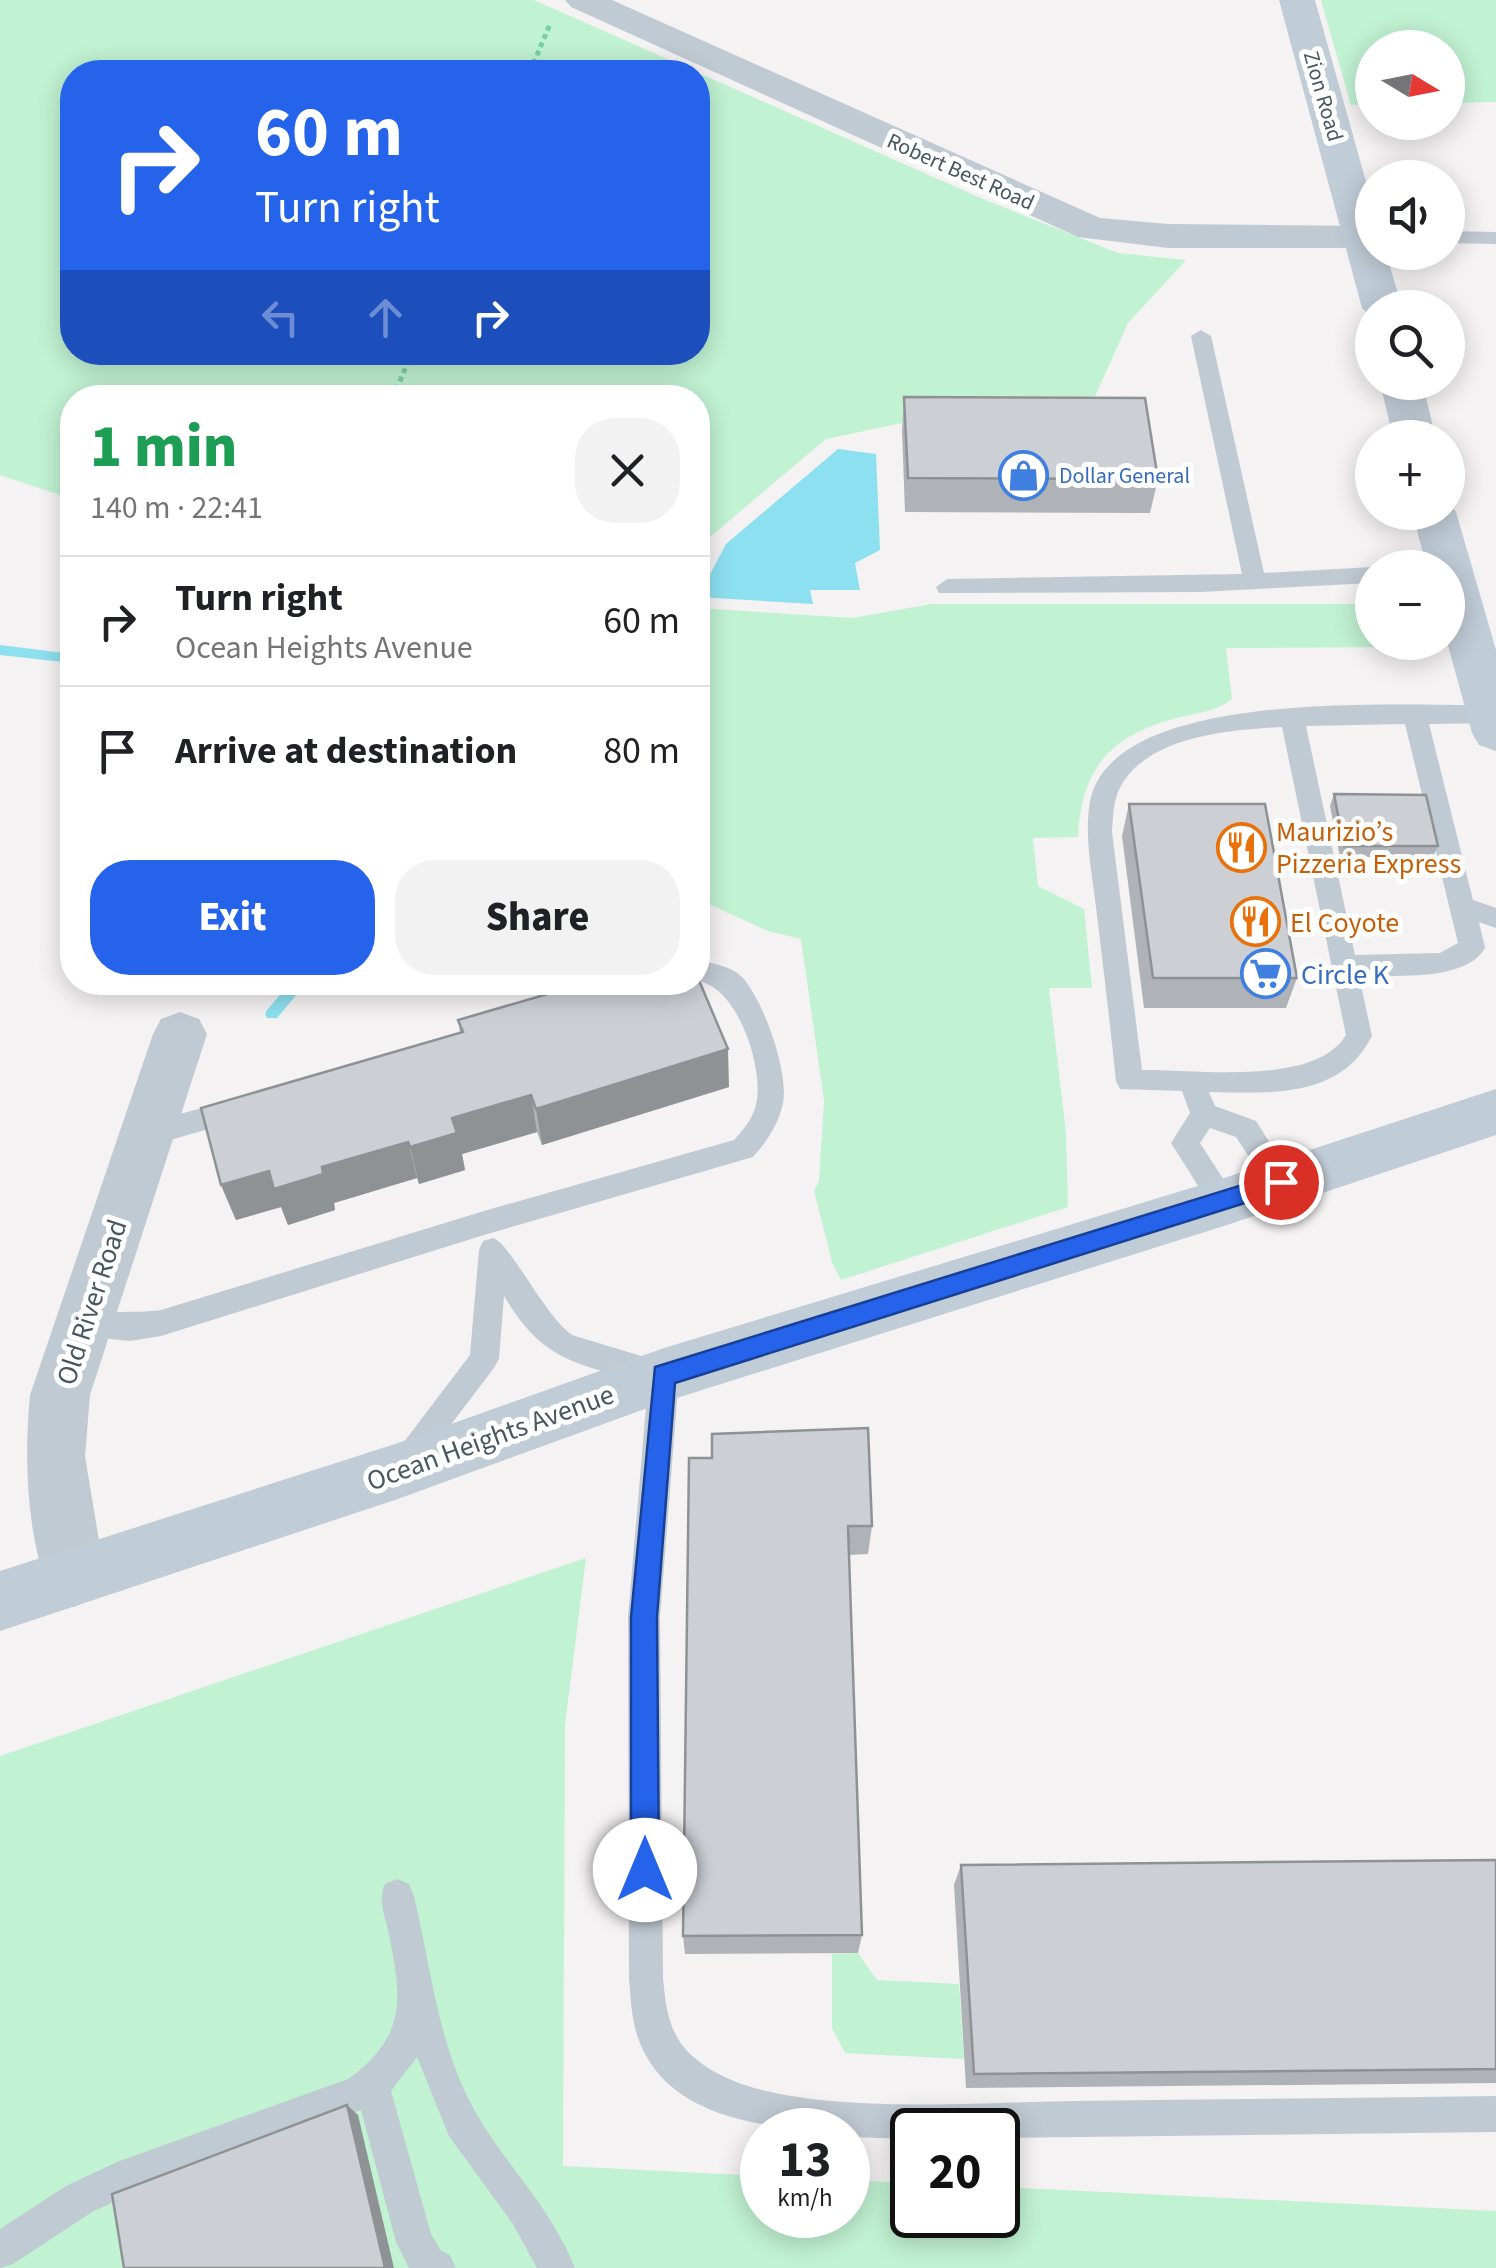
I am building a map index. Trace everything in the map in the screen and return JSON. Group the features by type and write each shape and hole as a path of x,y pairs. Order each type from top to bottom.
{"main road":[{"name":"Zion Road","path":"1297,0 1355,194"},
{"path":"1465,626 1494,721"},
{"name":"Ocean Heights Avenue","path":"0,1601 396,1472 664,1375 1224,1202 1496,1112"}],"street":[{"name":"Robert Best Road","path":"568,9 689,60"},
{"name":"Robert Best Road","path":"710,69 1092,229 1168,236 1355,238"},
{"name":"Old River Road","path":"74,1577 56,1456 60,1395 180,1034"}],"lane":[{"path":"1465,238 1496,238"},
{"path":"1201,336 1254,579"},
{"path":"946,588 1200,584 1355,576"},
{"path":"1345,966 1444,963 1472,948 1416,715"},
{"path":"1292,718 1359,1036 1354,1050 1338,1066 1275,1080 1130,1081 1100,832 1105,794 1116,775 1158,742 1246,720 1292,718 1416,715 1494,721"},
{"path":"1463,907 1496,918"},
{"path":"82,1326 130,1328 161,1323 488,1236 743,1149 758,1133 768,1112 772,1094 770,1063 734,986 710,972"},
{"path":"1192,1080 1204,1114"},
{"path":"146,1135 259,1104"},
{"path":"1204,1114 1246,1128 1281,1182"},
{"path":"1204,1114 1185,1143 1224,1202"},
{"path":"488,1236 534,1317 550,1337 564,1346 664,1375 644,1617 646,1978 658,2044 679,2067 714,2090 771,2112 866,2121 1496,2114"},
{"path":"396,1472 484,1359 488,1236"},
{"path":"397,1896 447,2094 463,2126 534,2225 556,2268"},
{"path":"0,2251 79,2200 130,2175 372,2086 404,2047 416,2012 418,1990"},
{"path":"372,2086 415,2242 428,2264 437,2268"}],"path":[{"path":"537,60 568,9"}],"green space":[{"path":"0,0 534,0 669,60 60,60 60,365 710,365 710,78 983,199 1118,253 1186,260 1128,323 1092,403 1023,421 902,423 826,439 710,537 710,385 60,385 60,495 0,475"},
{"path":"1321,0 1496,0 1496,102 1465,103 1465,30 1355,30 1355,105 1351,105"},
{"path":"932,604 1355,604 1355,647 1226,648 1232,699 1211,710 1150,727 1115,747 1092,775 1080,814 1078,837 1033,838 1038,886 1084,909 1092,988 1049,988 1066,1133 1068,1207 841,1280 832,1262 814,1191 819,1181 824,1100 801,939 768,931 710,904 710,609 852,618"},
{"path":"586,1558 565,1725 563,2166 740,2175 740,2238 870,2238 870,2181 890,2182 890,2238 1020,2238 1020,2188 1496,2211 1496,2268 0,2268 0,1756"},
{"path":"858,1953 877,1980 959,1984 964,2059 845,2053 832,2028 832,1954"}],"water":[{"path":"838,449 876,454 880,550 855,563 860,590 810,590 813,604 710,598 710,574 726,544"}],"building":[{"path":"904,397 1145,398 1158,479 908,478"},
{"path":"1334,794 1426,795 1438,846 1344,846"},
{"path":"1129,804 1265,804 1297,978 1153,978"},
{"path":"544,995 705,995 728,1049 536,1109 531,1095 452,1118 457,1133 410,1147 408,1142 322,1167 323,1174 274,1189 269,1171 221,1185 201,1108 463,1032 458,1020"},
{"path":"868,1428 872,1526 848,1526 862,1935 683,1936 689,1458 712,1458 712,1434"},
{"path":"1496,1860 1496,2069 974,2074 961,1865"},
{"path":"347,2105 385,2268 124,2268 112,2194"}],"waterway":[{"path":"0,650 60,658"},
{"path":"272,1014 289,995"}],"place":[{"name":"Dollar General","path":"1024,475"},
{"name":"Maurizio’s Pizzeria Express","path":"1241,847"},
{"name":"El Coyote","path":"1255,922"},
{"name":"Circle K","path":"1266,974"}],"route":[{"path":"645,1870 644,1617 664,1375 1281,1182"}]}
